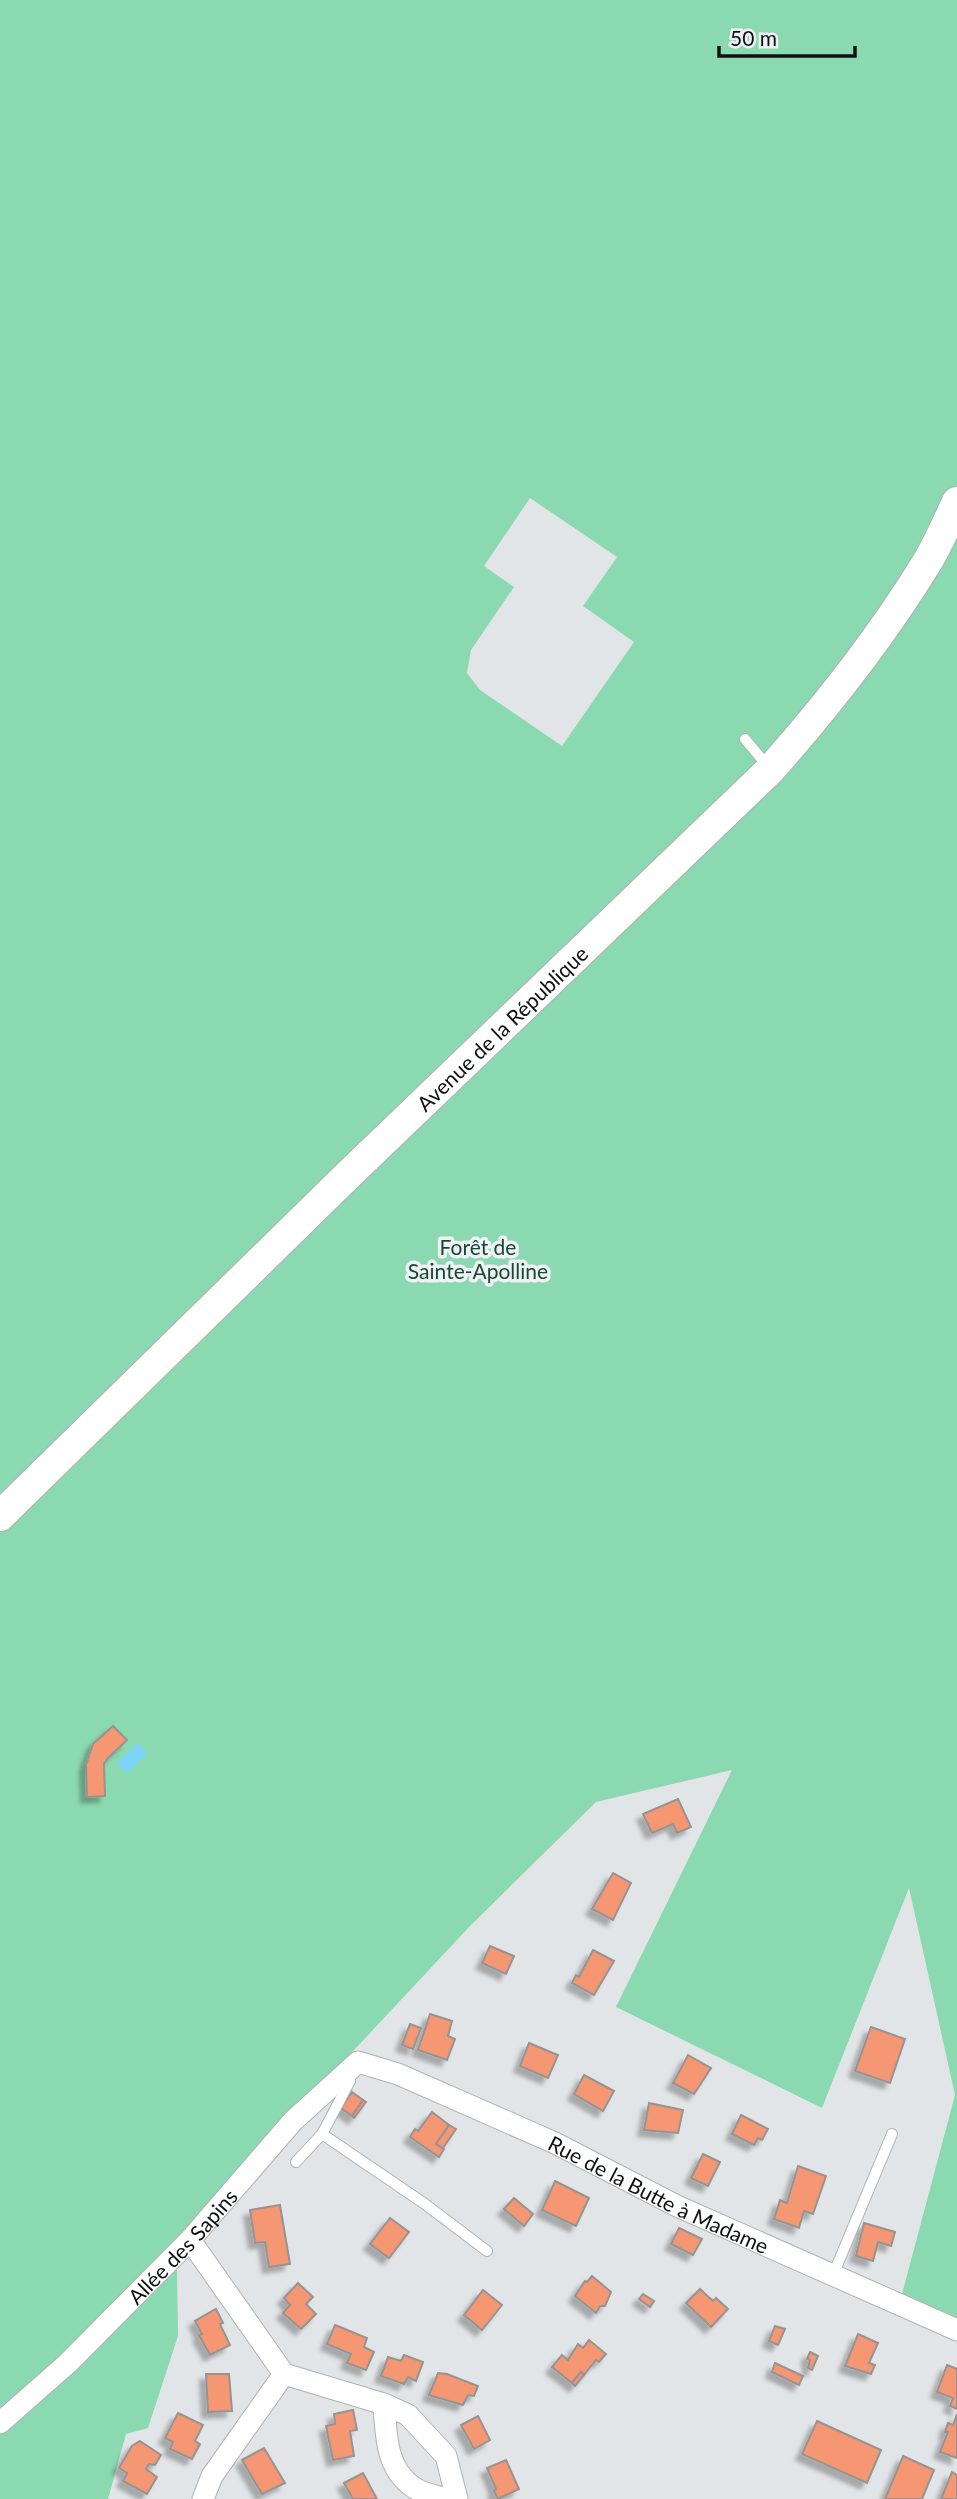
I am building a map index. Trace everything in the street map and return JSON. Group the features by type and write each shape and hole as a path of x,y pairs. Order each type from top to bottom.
{"main road":[{"name":"Avenue de la République","path":"0,1517 345,1178 771,770 816,719 876,637 926,563 957,502"}],"street":[{"name":"Allée des Sapins","path":"0,2423 68,2363 190,2241 292,2121 351,2068"},
{"name":"Rue de la Butte à Madame","path":"351,2068 398,2074 555,2143 677,2206 957,2330"},
{"path":"190,2241 284,2374 384,2404 408,2415 446,2456 457,2499"},
{"path":"203,2499 212,2476 284,2374"},
{"path":"384,2404 387,2447 400,2477 420,2491 447,2499"}],"lane":[{"path":"745,739 771,770"},
{"path":"296,2162 322,2134 350,2081 351,2068"},
{"path":"322,2134 425,2204 488,2251"},
{"path":"833,2275 892,2134"}],"green space":[{"name":"Forêt de Sainte-Apolline","path":"0,0 957,0 957,2325 902,2294 955,2095 909,1888 822,2108 616,2007 732,1770 596,1802 470,1926 213,2201 177,2267 178,2336 148,2428 126,2434 108,2499 0,2499","holes":["530,498 617,557 583,606 634,642 562,746 480,690 467,673 471,650 514,587 484,566"]}],"water":[{"path":"138,1743 148,1753 127,1773 117,1763"}],"building":[{"path":"113,1726 127,1740 104,1764 105,1796 87,1797 86,1765 93,1744"},
{"path":"678,1799 691,1827 677,1833 673,1824 652,1833 643,1814"},
{"path":"613,1873 631,1883 613,1920 592,1909"},
{"path":"490,1946 514,1956 506,1974 482,1963"},
{"path":"593,1950 614,1961 594,1995 572,1983 576,1975 579,1977"},
{"path":"430,2014 452,2021 448,2036 455,2039 447,2060 418,2050"},
{"path":"410,2024 421,2028 413,2049 402,2045"},
{"path":"871,2027 905,2039 890,2083 855,2071"},
{"path":"529,2043 558,2055 548,2078 520,2066"},
{"path":"688,2055 711,2068 694,2094 673,2083"},
{"path":"584,2075 614,2091 603,2111 574,2094"},
{"path":"352,2092 363,2100 352,2116 341,2108"},
{"path":"363,2100 366,2102 354,2118 352,2116"},
{"path":"649,2103 683,2110 678,2133 644,2130"},
{"path":"432,2112 449,2125 436,2144 444,2149 439,2157 410,2137"},
{"path":"741,2115 768,2129 762,2140 758,2138 754,2145 732,2134"},
{"path":"449,2125 456,2129 443,2148 436,2144"},
{"path":"703,2154 720,2162 708,2186 691,2178"},
{"path":"798,2166 826,2176 813,2214 804,2211 799,2228 774,2219 780,2200 787,2203"},
{"path":"555,2181 589,2198 576,2226 542,2210"},
{"path":"514,2198 533,2214 524,2226 504,2209"},
{"path":"280,2205 290,2264 269,2267 265,2242 255,2243 250,2210"},
{"path":"390,2218 409,2232 389,2258 370,2244"},
{"path":"864,2223 895,2232 891,2246 878,2242 873,2261 856,2256"},
{"path":"679,2228 702,2239 693,2255 671,2244"},
{"path":"592,2276 611,2292 605,2306 600,2306 596,2313 575,2296"},
{"path":"298,2283 313,2297 306,2304 316,2314 301,2329 283,2313 290,2305 284,2298"},
{"path":"700,2289 713,2301 716,2298 728,2309 711,2327 686,2303"},
{"path":"483,2290 502,2305 482,2330 464,2315"},
{"path":"643,2294 654,2301 650,2307 639,2299"},
{"path":"216,2309 230,2345 210,2355 195,2321"},
{"path":"335,2325 367,2338 364,2347 374,2352 366,2370 347,2363 351,2354 327,2344"},
{"path":"775,2326 785,2329 778,2345 769,2341"},
{"path":"858,2334 878,2343 869,2363 875,2365 871,2374 845,2366"},
{"path":"589,2340 606,2354 599,2362 596,2360 584,2375 581,2372 572,2383 552,2367 562,2355 568,2360 578,2344 583,2348"},
{"path":"810,2352 818,2356 812,2370 808,2368 810,2360 807,2359"},
{"path":"404,2355 423,2362 416,2381 408,2377 404,2384 381,2376 388,2357 401,2361"},
{"path":"775,2363 803,2376 799,2385 772,2372"},
{"path":"947,2365 957,2369 957,2409 950,2406 953,2398 937,2392"},
{"path":"581,2372 584,2375 575,2386 572,2383"},
{"path":"438,2373 478,2386 474,2396 468,2395 463,2405 429,2395"},
{"path":"206,2374 229,2374 232,2411 208,2412"},
{"path":"353,2410 357,2430 350,2431 354,2456 333,2460 326,2426 335,2424 334,2414"},
{"path":"178,2413 203,2425 195,2441 200,2444 192,2459 170,2449 173,2442 165,2438"},
{"path":"957,2414 957,2458 940,2452 948,2432 945,2432 948,2423 953,2425"},
{"path":"478,2416 490,2440 474,2449 461,2425"},
{"path":"817,2421 881,2450 867,2483 802,2454"},
{"path":"140,2441 161,2455 155,2465 149,2464 146,2469 157,2477 147,2494 123,2481 127,2473 119,2468 132,2446"},
{"path":"264,2448 285,2483 262,2494 242,2460"},
{"path":"903,2456 934,2470 922,2499 885,2499"},
{"path":"506,2460 519,2489 498,2499 487,2468"},
{"path":"952,2472 957,2475 957,2499 941,2499"},
{"path":"363,2473 377,2499 353,2499 344,2483"}]}
